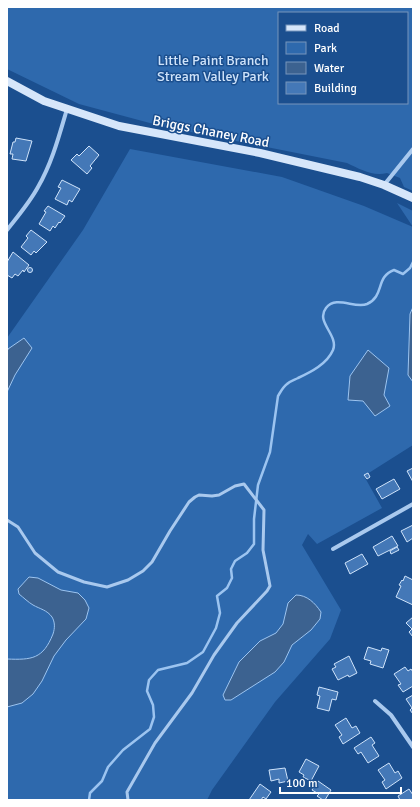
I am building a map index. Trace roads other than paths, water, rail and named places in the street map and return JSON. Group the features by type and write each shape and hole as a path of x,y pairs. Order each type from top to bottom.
{"main road":[{"name":"Briggs Chaney Road","path":"7,81 44,101 130,129 260,153 360,177 384,185 413,198"}],"street":[{"path":"7,230 37,189 46,172 54,152 67,109"},
{"path":"384,185 413,149"},
{"path":"333,549 413,504"},
{"path":"374,701 391,715 413,747"}],"lane":[{"path":"7,520 18,527 35,553 58,572 84,582 107,586 128,580 143,571 152,562 170,531 194,496 204,494 212,496 218,495 235,486 244,484 264,510 263,550 270,586 238,623 214,655 192,692 155,743 127,792 128,800"}],"water":[{"path":"413,307 413,382 408,375 410,314"},
{"path":"24,338 32,348 15,375 7,392 7,352 8,349"},
{"path":"368,350 389,368 384,395 390,406 375,416 363,401 348,400 350,376"},
{"path":"29,577 38,578 61,590 78,593 85,600 89,608 86,619 66,640 54,656 42,681 33,694 22,703 7,707 7,659 30,658 41,653 49,642 54,630 54,621 52,617 46,611 31,604 19,594 18,589"},
{"path":"296,595 304,596 316,606 321,612 320,619 311,630 292,645 284,662 275,672 231,700 225,700 223,695 239,662 260,641 276,633 283,624 288,603"}],"waterway":[{"path":"89,800 90,793 102,781 108,767 123,750 150,729 154,717 153,705 147,691 149,680 158,670 187,663 203,652 216,628 220,613 217,596 227,588 232,578 231,569 235,561 247,553 254,544 254,519 258,485 270,452 278,396 288,383 303,376 323,363 333,350 333,339 323,318 323,313 326,308 330,304 340,302 362,305 373,301 384,277 388,273 394,270 403,274 410,268 413,262"}],"park label":[{"name":"Little Paint Branch Stream Valley Park","path":"213,68"}]}
